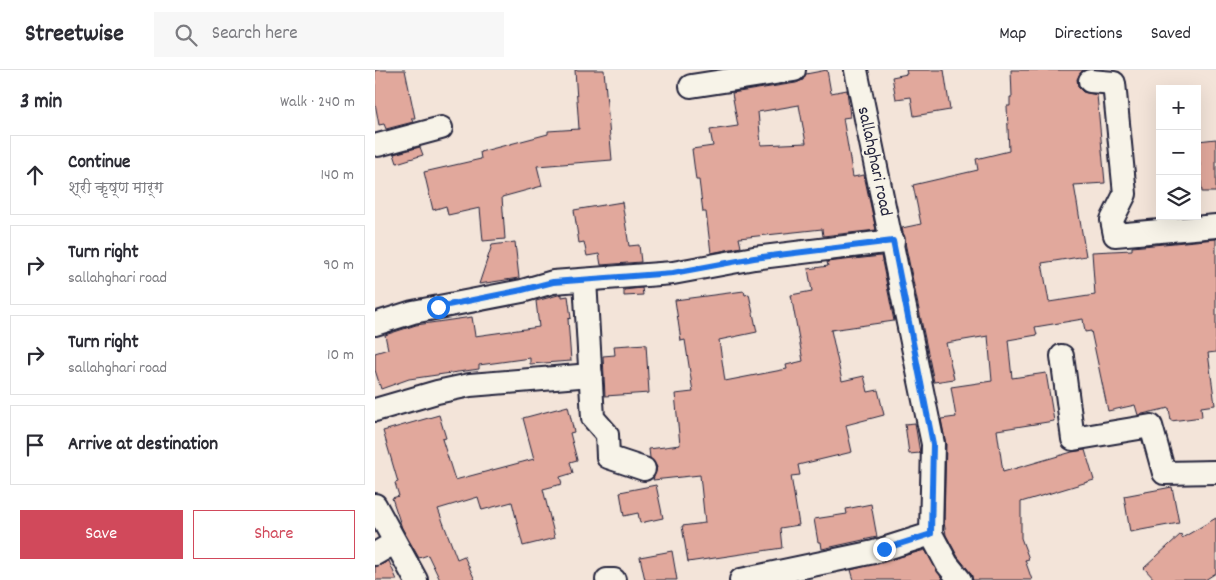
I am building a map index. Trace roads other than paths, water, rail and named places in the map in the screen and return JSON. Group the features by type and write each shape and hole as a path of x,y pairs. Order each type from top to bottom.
{"street":[{"path":"691,86 794,70"},
{"name":"sallahghari road","path":"856,70 893,241 933,444 931,534"},
{"path":"1090,82 1114,83 1125,194 1112,220 1115,235 1216,226"},
{"path":"376,140 441,128"},
{"path":"375,324 413,312 553,282 673,273 754,258 893,241"},
{"path":"585,280 593,418 607,434 608,458 644,470"},
{"path":"1062,356 1073,439 1151,426 1164,474 1216,472"},
{"path":"375,410 437,392 470,385 591,375"},
{"path":"375,505 394,543 416,580"},
{"path":"741,580 800,566 874,552 931,534 947,564 960,580"},
{"path":"375,554 394,543"},
{"path":"607,580 615,580"}]}
